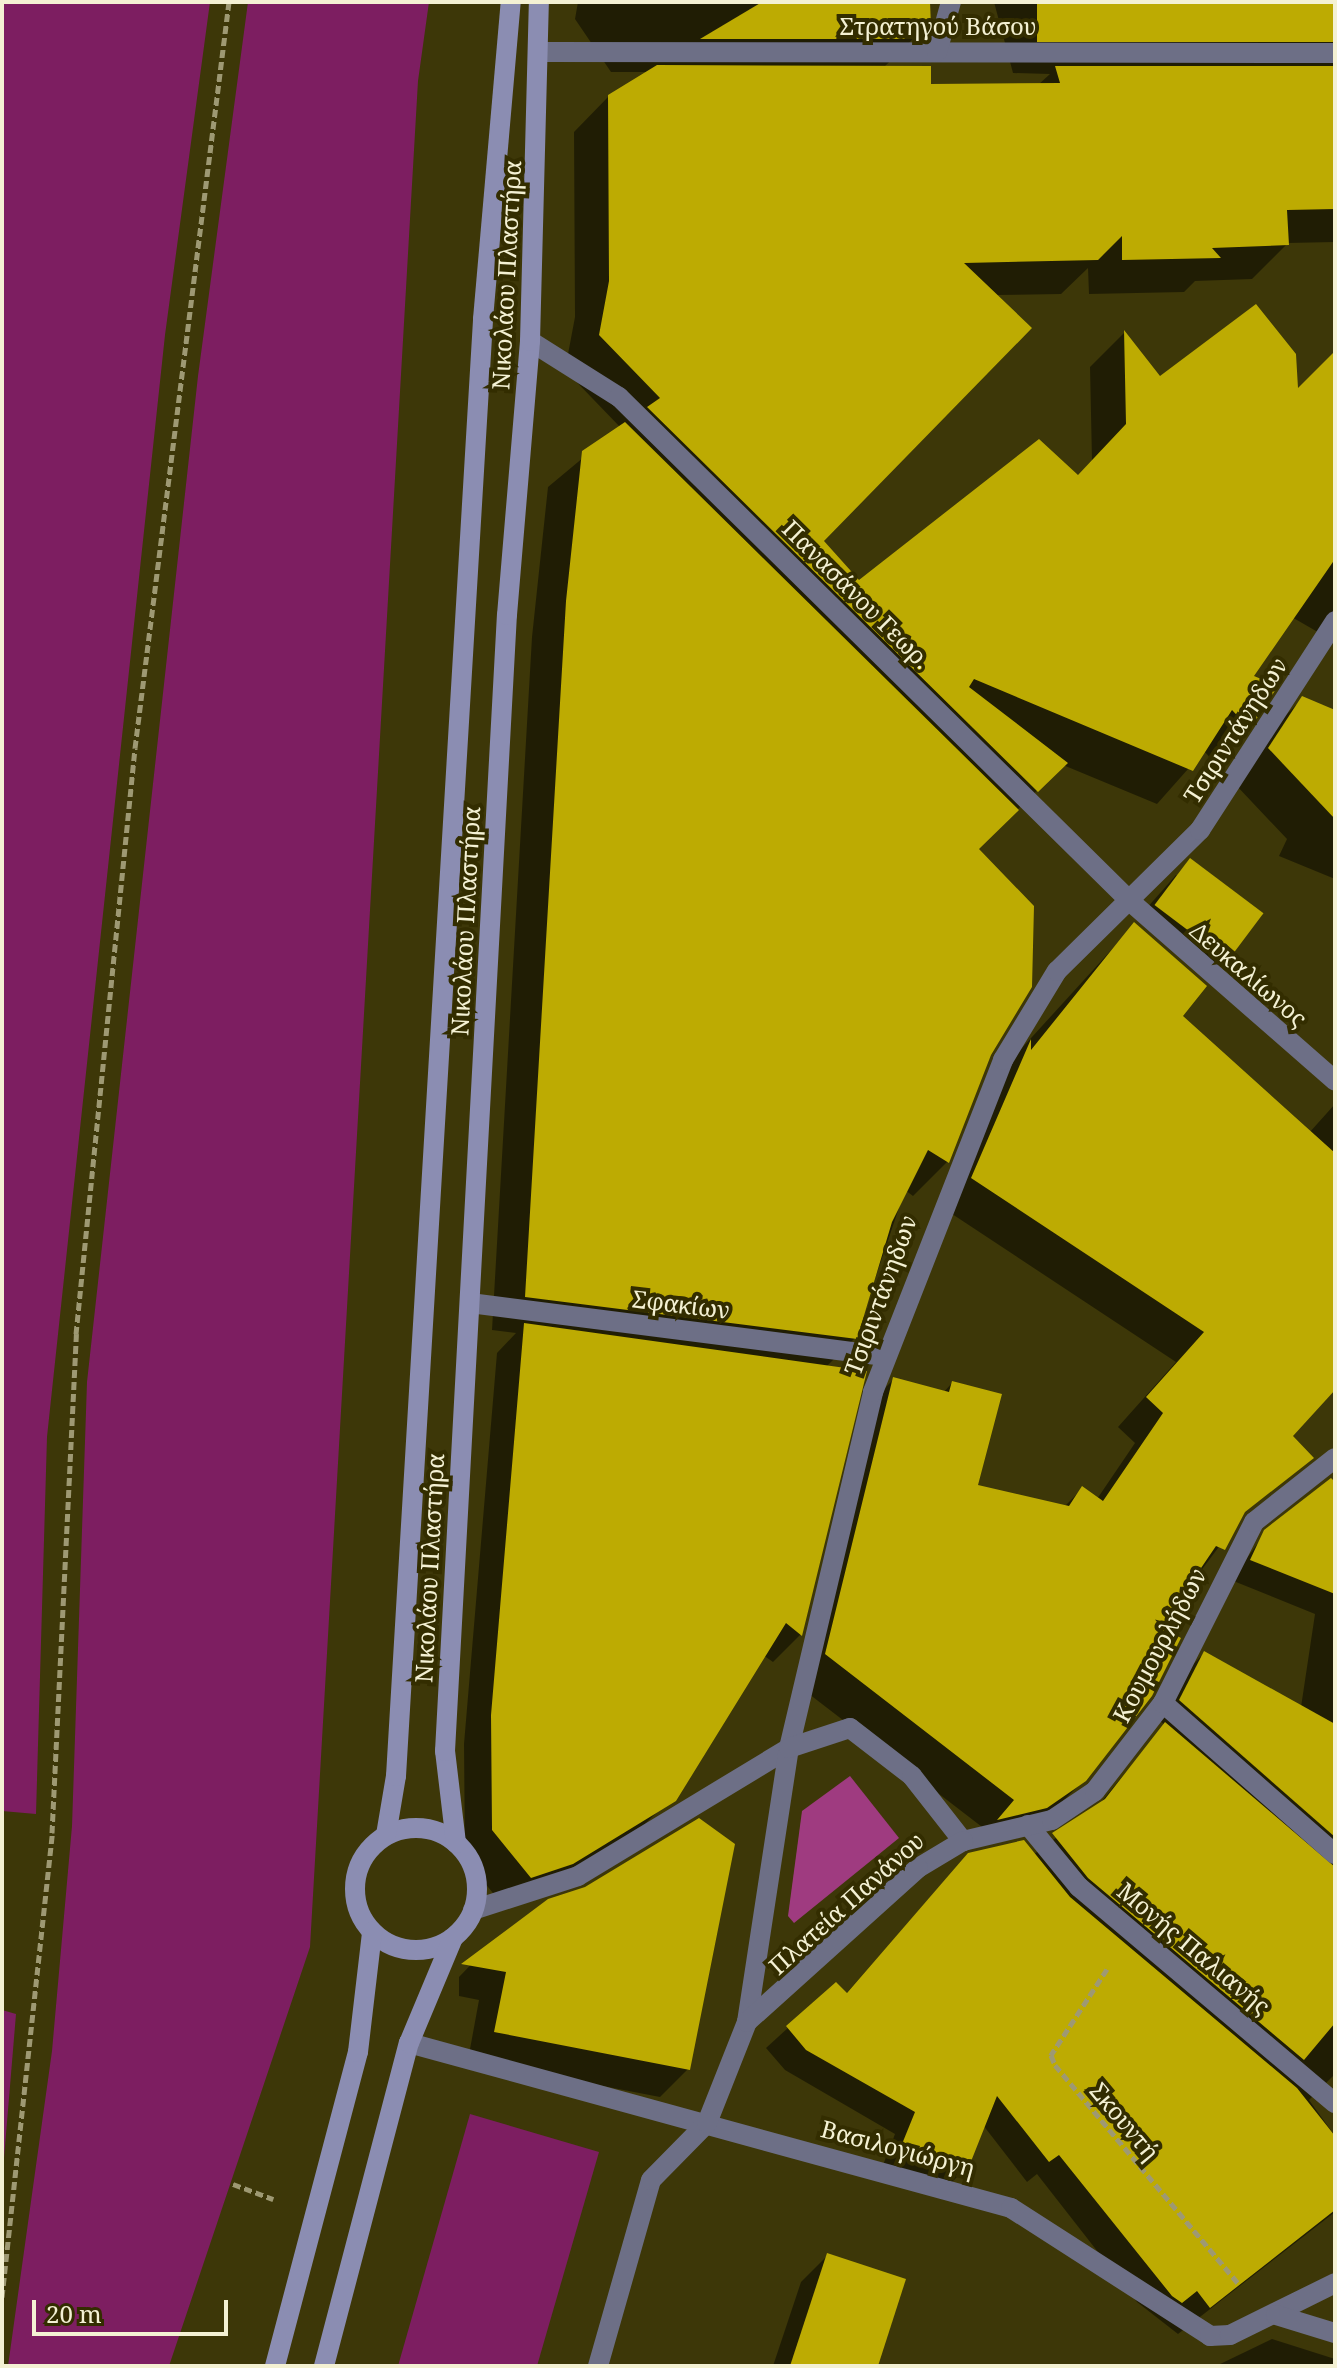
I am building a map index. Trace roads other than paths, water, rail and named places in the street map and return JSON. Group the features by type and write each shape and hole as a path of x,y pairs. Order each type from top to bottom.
{"main road":[{"name":"Νικολάου Πλαστήρα","path":"386,1835 396,1776 483,319 511,2"},
{"name":"Νικολάου Πλαστήρα","path":"456,1843 445,1751 507,615 530,341 542,52 539,2"},
{"path":"324,2366 409,2043 453,1938 473,1910 476,1874 456,1843 423,1827 386,1835 366,1854 355,1880 357,1908 372,1932 407,1950 453,1938"},
{"path":"275,2366 358,2052 372,1932"}],"street":[{"path":"937,52 951,2"},
{"name":"Στρατηγού Βάσου","path":"542,52 1335,53"},
{"name":"Πανασάνου Γεωρ.","path":"530,341 644,419 1132,903"},
{"name":"Τσιριντάνηδων","path":"789,1748 823,1582 885,1356 956,1166 1017,1033 1057,971 1132,903 1200,830 1335,621"},
{"name":"Δευκαλίωνος","path":"1132,903 1335,1081"},
{"name":"Σφακίων","path":"470,1303 885,1356"},
{"name":"Κουμουρλήδων","path":"963,1841 1064,1815 1095,1791 1163,1703 1254,1522 1335,1458"},
{"path":"1163,1703 1335,1854"},
{"name":"Πλατεία Πανάνου","path":"707,2123 747,2022 789,1748 840,1728 862,1734 912,1776 963,1841 918,1868 747,2022"},
{"path":"473,1910 578,1876 789,1748"},
{"name":"Μονής Παλιανής","path":"1028,1825 1079,1887 1335,2103"},
{"name":"Βασιλογιώργη","path":"409,2043 1011,2208 1210,2336 1276,2315 1335,2283"},
{"path":"598,2366 651,2180 707,2123"},
{"path":"1276,2315 1335,2333"}]}
